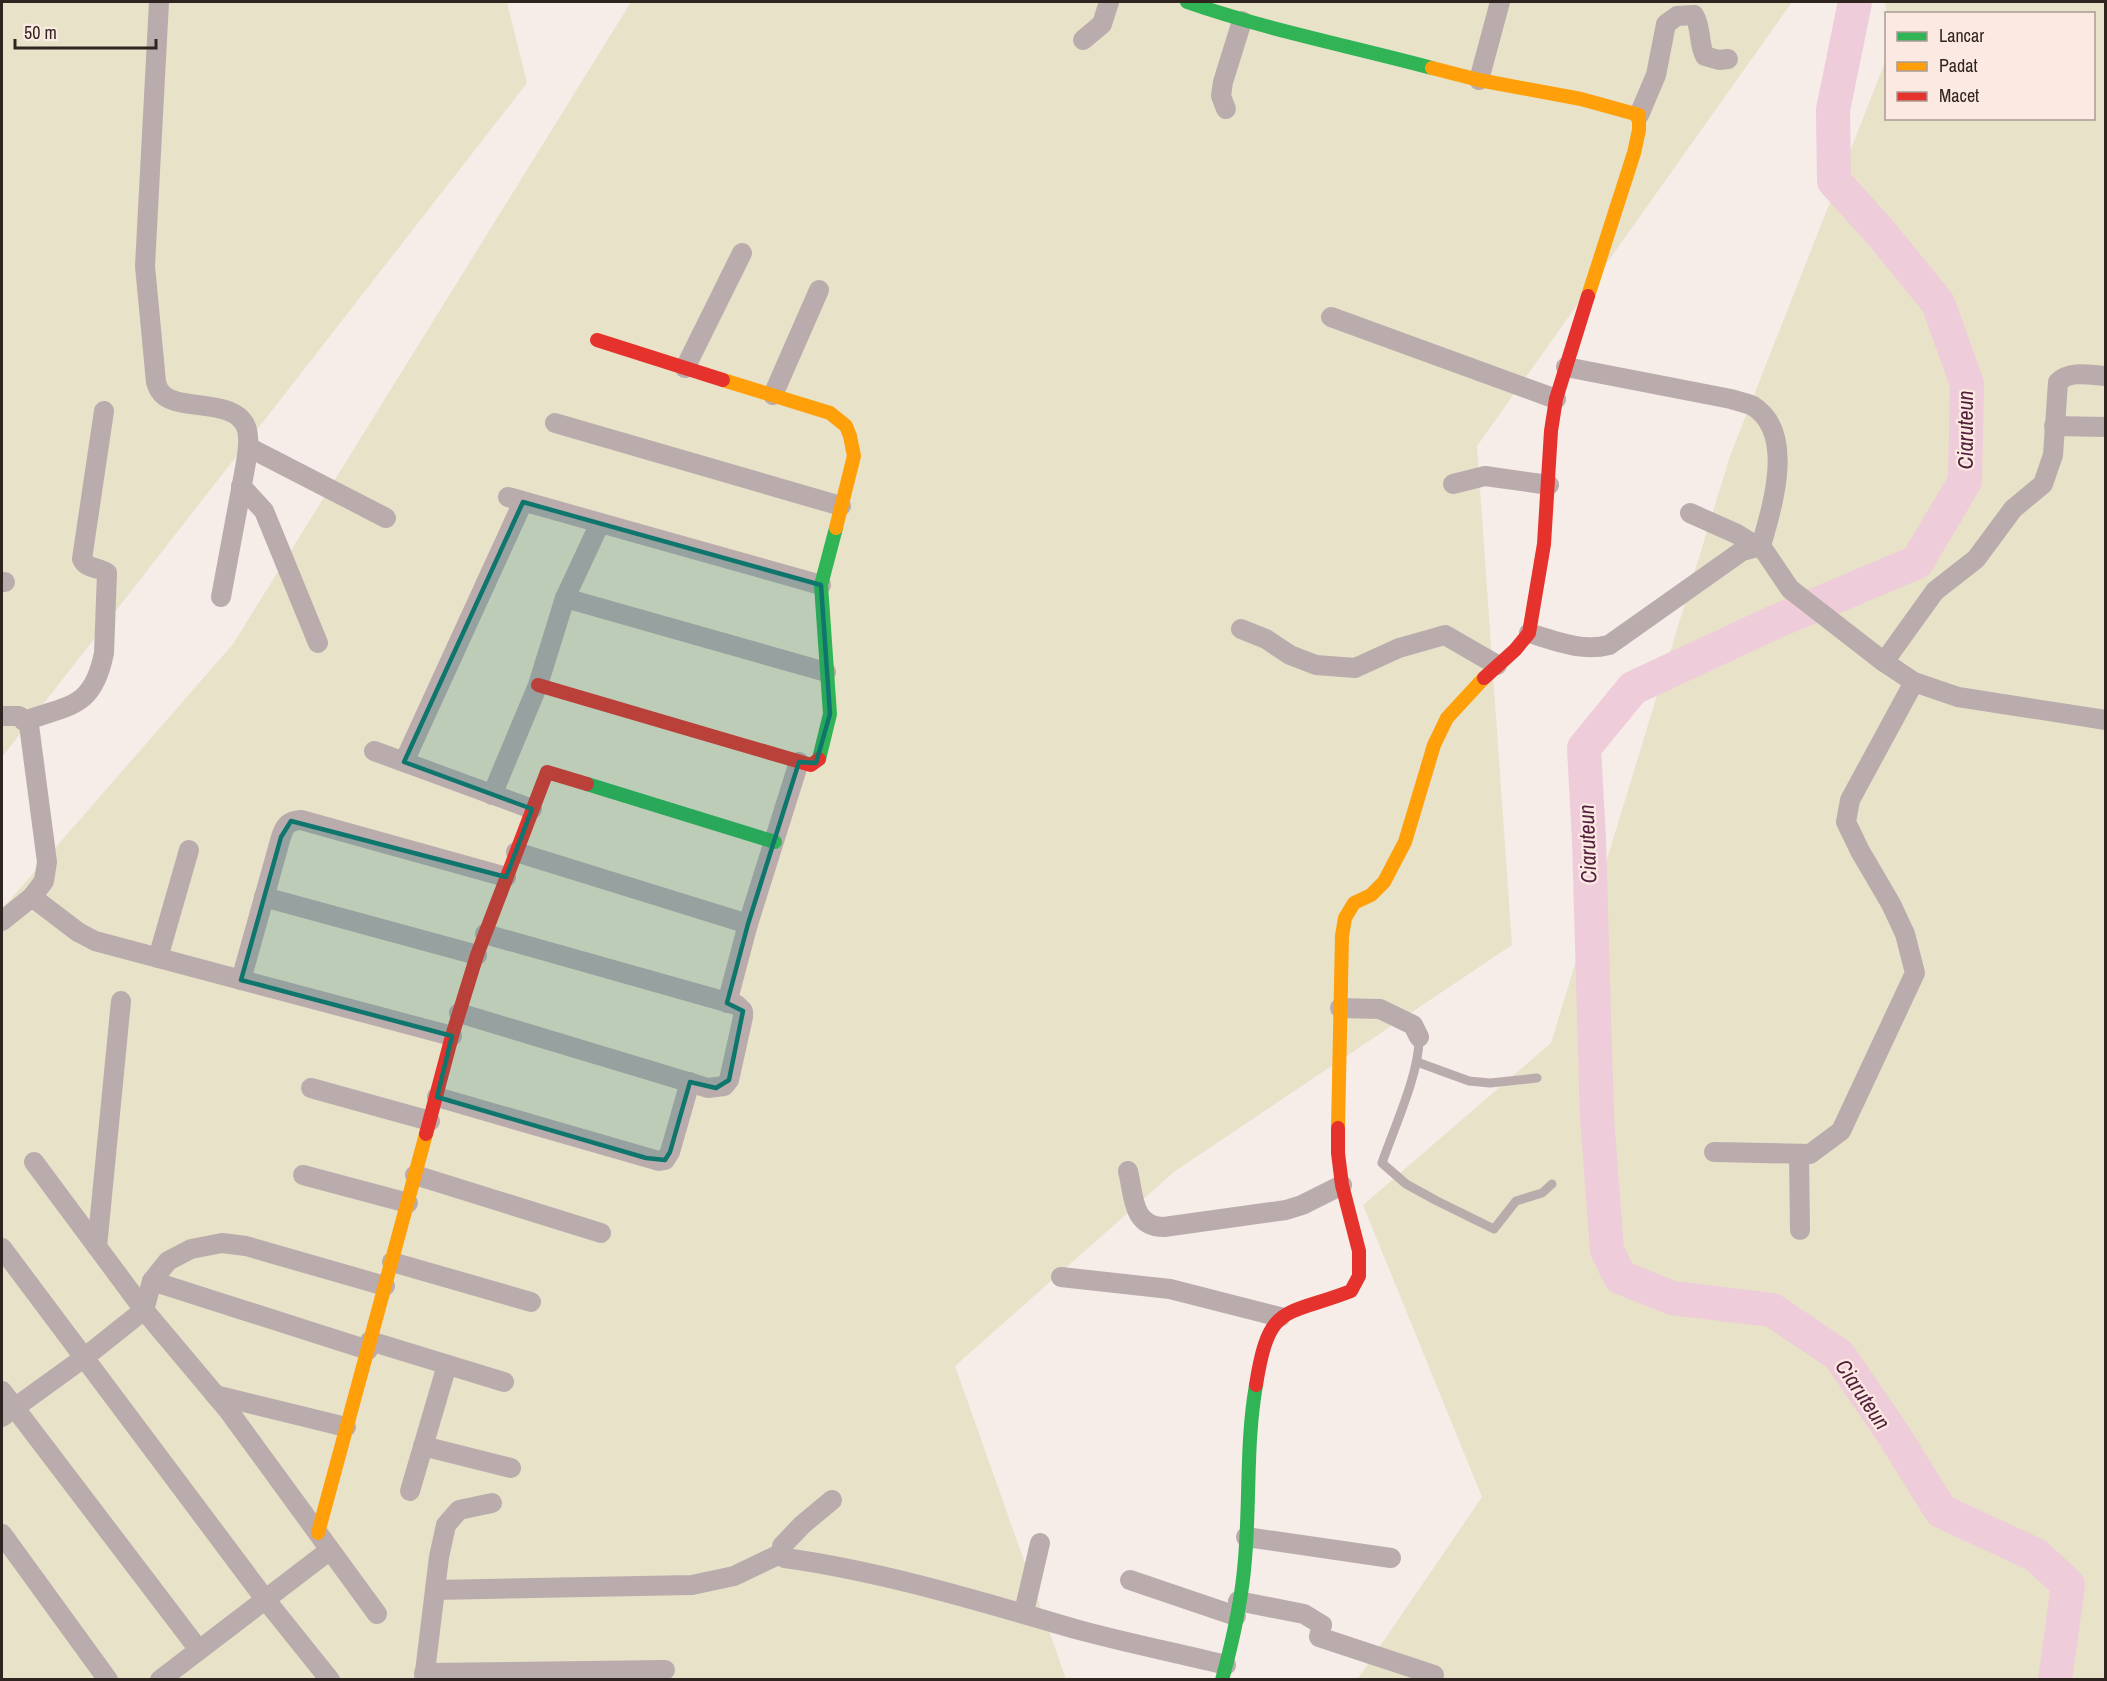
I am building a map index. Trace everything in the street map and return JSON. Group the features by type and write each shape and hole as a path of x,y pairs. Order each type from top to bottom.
{"street":[{"path":"159,2 146,266 156,382 160,392 168,398 181,403 227,411 236,416 247,428 248,447 221,597"},
{"path":"1083,40 1107,31 1109,2"},
{"path":"1187,2 1242,21 1314,36 1479,80 1581,99 1639,115"},
{"path":"1479,80 1500,2"},
{"path":"832,1500 789,1537 782,1546 785,1558 832,1564 1024,1612 1224,1672 1245,1558 1248,1451 1258,1374 1270,1328 1280,1317 1351,1291 1359,1276 1359,1251 1342,1185 1338,1153 1342,936 1346,918 1354,903 1371,895 1384,882 1405,842 1434,745 1447,718 1529,633 1544,544 1551,431 1556,399 1634,153 1639,130 1639,115 1656,75 1666,24 1677,16 1694,15 1699,23 1700,47 1704,56 1719,60 1728,59"},
{"path":"1226,110 1221,96 1223,82 1242,21"},
{"path":"685,368 742,254"},
{"path":"773,395 819,290"},
{"path":"1331,317 1556,399"},
{"path":"538,686 811,765 816,763 820,757 830,714 821,585 854,456 850,434 844,422 830,413 597,340"},
{"path":"1566,367 1731,399 1752,406 1770,425 1778,450 1778,474 1759,546"},
{"path":"1884,662 1935,591 1976,559 2013,509 2043,484 2053,455 2056,389 2063,378 2079,374 2106,376"},
{"path":"24,721 77,703 92,689 101,664 107,573 102,569 86,565 82,559 104,411"},
{"path":"555,423 841,506"},
{"path":"2054,426 2106,428"},
{"path":"248,447 386,518"},
{"path":"1453,484 1485,476 1549,485"},
{"path":"241,486 264,511 318,643"},
{"path":"404,762 516,500 821,585"},
{"path":"1690,513 1759,546 1790,589 1839,629 1914,682 1958,697 2106,720"},
{"path":"492,795 538,686 565,598 600,523"},
{"path":"1529,633 1582,648 1609,645 1742,551 1759,546"},
{"path":"565,598 826,672"},
{"path":"1240,629 1266,639 1290,655 1316,665 1355,668 1399,648 1445,635 1497,665"},
{"path":"1714,1152 1810,1154 1841,1131 1915,973 1905,934 1846,822 1850,800 1914,682"},
{"path":"2,716 19,716 29,725 46,862 44,881 32,897 2,921"},
{"path":"374,751 532,809"},
{"path":"728,1003 748,924 799,762"},
{"path":"318,1533 452,1036 477,955 547,772 775,842"},
{"path":"241,980 285,826 291,821 301,820 506,877"},
{"path":"158,958 189,850"},
{"path":"516,852 748,924"},
{"path":"32,897 78,932 95,941 452,1036"},
{"path":"264,897 477,955"},
{"path":"459,1013 708,1088 724,1086 729,1080 743,1011 736,1005 485,934"},
{"path":"97,1247 121,1001"},
{"path":"1340,1008 1380,1009 1413,1025 1419,1037"},
{"path":"437,1097 659,1161 665,1160 670,1152 690,1082"},
{"path":"311,1088 430,1121"},
{"path":"1799,1154 1800,1230"},
{"path":"34,1162 144,1310 215,1395 377,1614"},
{"path":"1128,1171 1137,1211 1142,1221 1151,1227 1286,1210 1302,1205 1342,1185"},
{"path":"303,1175 408,1203"},
{"path":"415,1175 601,1233"},
{"path":"8,1412 85,1357 144,1310 152,1281 168,1261 191,1249 222,1243 246,1245 385,1286"},
{"path":"2,1248 265,1599 330,1680"},
{"path":"392,1262 531,1302"},
{"path":"1061,1277 1170,1289 1280,1317"},
{"path":"152,1281 369,1346 504,1382"},
{"path":"410,1491 447,1365"},
{"path":"2,1391 8,1412 199,1650"},
{"path":"215,1395 346,1427"},
{"path":"423,1446 511,1468"},
{"path":"492,1503 459,1510 446,1525 438,1557 424,1676 664,1670"},
{"path":"2,1534 108,1680"},
{"path":"1246,1537 1391,1558"},
{"path":"1024,1612 1040,1543"},
{"path":"160,1680 330,1550"},
{"path":"435,1590 692,1586 734,1576 782,1553"},
{"path":"1130,1580 1237,1608 1304,1614 1322,1625 1318,1637 1434,1675 1433,1680"}],"lane":[{"path":"1419,1037 1416,1062 1382,1163 1416,1189 1494,1229 1516,1201 1542,1193 1552,1184"},
{"path":"1416,1062 1469,1082 1490,1083 1537,1078"}],"highlighted area":[{"path":"523,502 821,585 830,714 816,763 799,762 748,924 727,1003 743,1011 729,1080 716,1088 690,1082 670,1152 665,1160 646,1158 437,1097 452,1036 241,980 281,837 291,821 506,877 532,809 404,762"}],"shaded area":[{"path":"2,2 507,2 527,83 2,757"},
{"path":"631,2 1792,2 1477,446 1512,945 1175,1171 955,1366 1066,1679 2,1680 2,909 233,644"},
{"path":"1885,2 2105,2 2105,1679 1357,1680 1482,1497 1363,1205 1551,1043 1730,456 1885,63 1885,120 2095,120 2095,12 1887,12"}],"waterway":[{"name":"Ciaruteun","path":"1855,2 1833,110 1834,181 1880,232 1938,303 1967,384 1965,481 1917,562 1775,622 1633,688 1584,748 1597,1118 1607,1250 1620,1277 1672,1298 1772,1310 1839,1355 1895,1437 1941,1511 2036,1555 2068,1585 2055,1680"}],"traffic: fast":[{"path":"1187,2 1278,29 1432,68"},
{"path":"819,759 830,714 821,585 836,528"},
{"path":"587,784 775,842"},
{"path":"1222,1680 1244,1574 1249,1450 1256,1385"}],"traffic: slow":[{"path":"1432,68 1479,80 1581,99 1639,115 1639,130 1634,153 1588,296"},
{"path":"723,380 830,413 846,426 854,456 836,528"},
{"path":"1338,1128 1342,936 1345,918 1354,903 1371,895 1384,882 1405,842 1434,745 1447,718 1484,678"},
{"path":"318,1533 426,1134"}],"traffic: jam":[{"path":"1484,678 1515,650 1529,633 1544,544 1551,431 1556,399 1588,296"},
{"path":"597,340 723,380"},
{"path":"538,685 811,765 819,759"},
{"path":"426,1134 452,1036 477,955 547,772 587,784"},
{"path":"1256,1385 1261,1358 1274,1326 1295,1310 1351,1291 1359,1276 1359,1251 1342,1185 1338,1128"}]}
